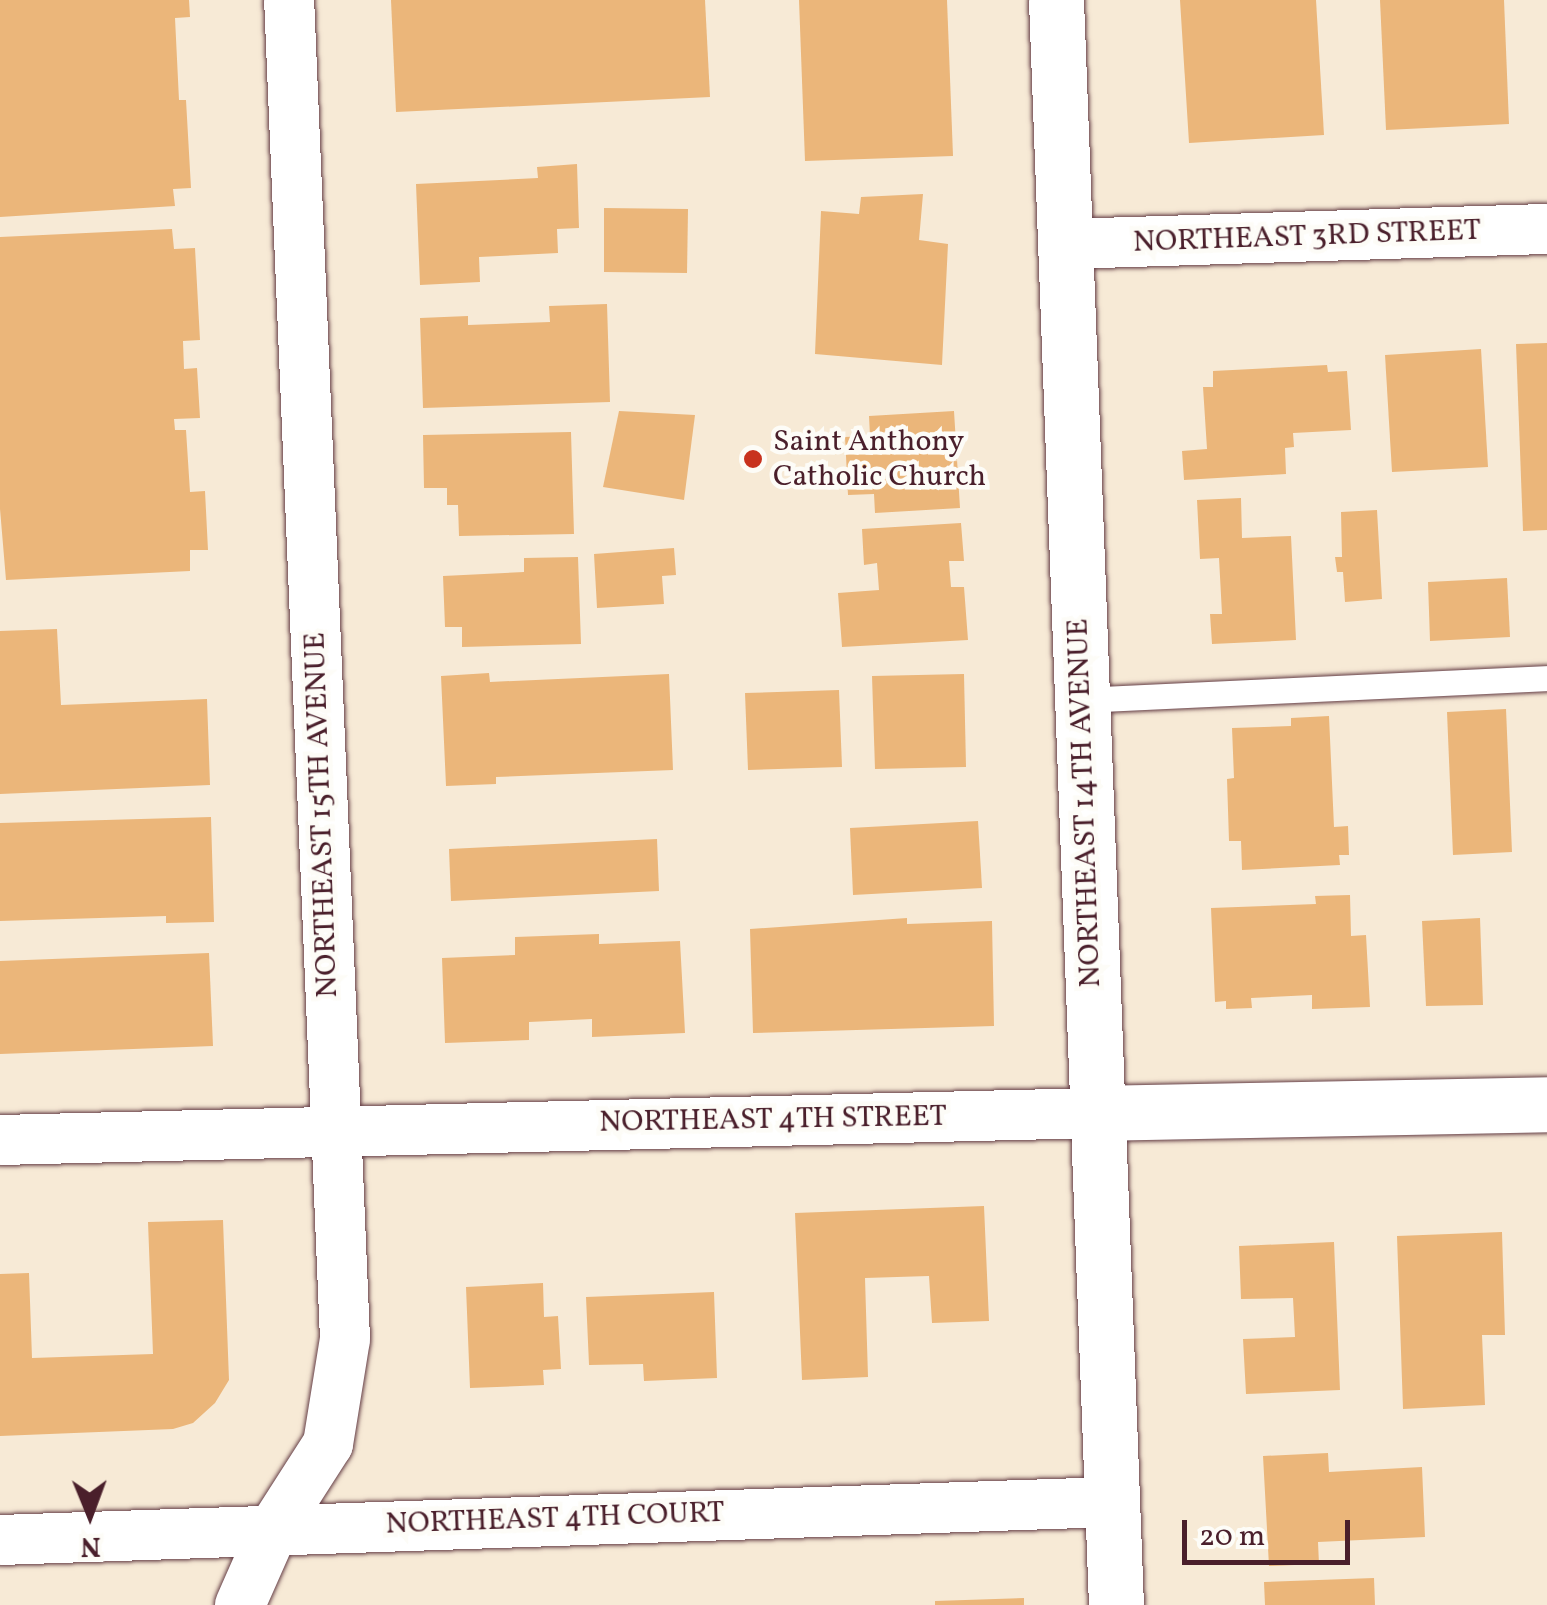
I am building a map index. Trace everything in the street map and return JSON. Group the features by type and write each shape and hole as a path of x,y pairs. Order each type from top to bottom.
{"street":[{"name":"NORTHEAST 15TH AVENUE","path":"240,1605 274,1528 328,1444 345,1339 289,0"},
{"name":"NORTHEAST 14TH AVENUE","path":"1056,0 1116,1605"},
{"name":"NORTHEAST 3RD STREET","path":"1067,244 1547,229"},
{"name":"NORTHEAST 4TH STREET","path":"0,1140 334,1129 1547,1104"},
{"name":"NORTHEAST 4TH COURT","path":"0,1540 1110,1502"}],"lane":[{"path":"1082,700 1547,678"}],"building":[{"path":"0,0 189,0 190,17 175,18 179,100 186,100 191,188 173,189 175,206 0,217"},
{"path":"391,0 705,0 710,97 396,112"},
{"path":"799,0 947,0 953,156 805,161"},
{"path":"1180,0 1316,0 1324,135 1189,143"},
{"path":"1380,0 1504,0 1509,124 1386,130"},
{"path":"577,164 579,228 557,229 558,253 479,257 480,282 420,285 416,184 538,178 537,167"},
{"path":"923,194 919,240 948,244 942,365 815,354 821,211 859,214 861,197"},
{"path":"604,208 688,209 687,273 604,272"},
{"path":"172,229 174,249 195,248 200,340 183,341 184,369 197,368 200,418 174,419 175,430 186,430 190,492 205,491 208,550 190,550 190,571 6,580 0,509 0,237"},
{"path":"607,304 610,402 423,408 420,318 468,316 468,325 550,322 549,306"},
{"path":"1547,343 1547,530 1523,531 1516,344"},
{"path":"1481,349 1488,467 1392,472 1385,355"},
{"path":"1327,365 1328,372 1347,371 1351,430 1293,433 1294,447 1285,448 1286,474 1184,480 1182,451 1207,449 1203,387 1213,387 1213,371"},
{"path":"619,411 695,415 684,500 603,487"},
{"path":"954,411 960,508 875,513 874,494 848,495 845,437 870,436 869,416"},
{"path":"571,432 574,534 459,536 458,505 447,505 447,488 424,488 423,435"},
{"path":"1241,498 1242,538 1291,536 1296,640 1212,644 1210,614 1222,614 1219,558 1200,559 1197,500"},
{"path":"1377,510 1382,599 1345,602 1343,572 1337,572 1335,557 1342,557 1341,512"},
{"path":"961,523 964,561 949,561 951,587 964,587 968,640 842,647 838,593 879,590 877,563 864,565 862,529"},
{"path":"674,548 676,575 662,576 664,604 597,608 594,554"},
{"path":"578,557 581,644 462,647 462,627 445,627 443,576 524,572 524,558"},
{"path":"1507,578 1510,637 1430,641 1428,582"},
{"path":"57,629 61,705 207,699 210,785 0,794 0,631"},
{"path":"489,673 490,682 669,674 673,770 496,777 496,784 446,786 441,676"},
{"path":"964,674 966,767 875,769 872,676"},
{"path":"839,690 842,767 748,770 745,693"},
{"path":"1506,709 1512,852 1453,855 1447,712"},
{"path":"1329,716 1334,827 1348,826 1349,855 1339,855 1340,865 1242,870 1241,841 1229,841 1227,779 1234,778 1232,728 1291,726 1291,718"},
{"path":"211,817 214,922 166,923 166,916 0,921 0,823"},
{"path":"978,821 982,888 853,895 850,828"},
{"path":"657,839 659,891 451,901 449,849"},
{"path":"1350,895 1351,936 1366,935 1370,1007 1312,1009 1312,995 1251,998 1252,1008 1226,1009 1226,1001 1215,1002 1211,908 1316,904 1315,896"},
{"path":"907,918 907,924 992,921 994,1026 753,1033 750,929"},
{"path":"1480,918 1483,1005 1426,1006 1422,921"},
{"path":"599,934 599,944 680,941 685,1033 592,1037 592,1019 529,1022 529,1040 445,1043 442,958 515,955 515,937"},
{"path":"209,953 213,1046 0,1054 0,961"},
{"path":"984,1206 989,1321 932,1323 929,1276 865,1278 868,1377 802,1380 795,1213"},
{"path":"223,1220 229,1380 215,1403 193,1423 173,1429 0,1436 0,1274 29,1273 32,1358 153,1354 148,1222"},
{"path":"1502,1232 1505,1335 1482,1335 1485,1405 1403,1409 1397,1236"},
{"path":"1334,1242 1340,1390 1246,1394 1243,1339 1295,1337 1293,1298 1241,1299 1239,1246"},
{"path":"543,1283 544,1317 558,1316 561,1369 543,1370 544,1385 470,1388 466,1287"},
{"path":"714,1292 717,1378 644,1381 643,1364 589,1365 586,1297"},
{"path":"1328,1453 1329,1472 1422,1467 1425,1537 1318,1542 1319,1564 1269,1566 1263,1456"},
{"path":"1374,1578 1375,1605 1265,1605 1264,1582"},
{"path":"1024,1598 1024,1605 935,1605 935,1601"}],"place":[{"name":"Saint Anthony Catholic Church","path":"753,459"}]}
